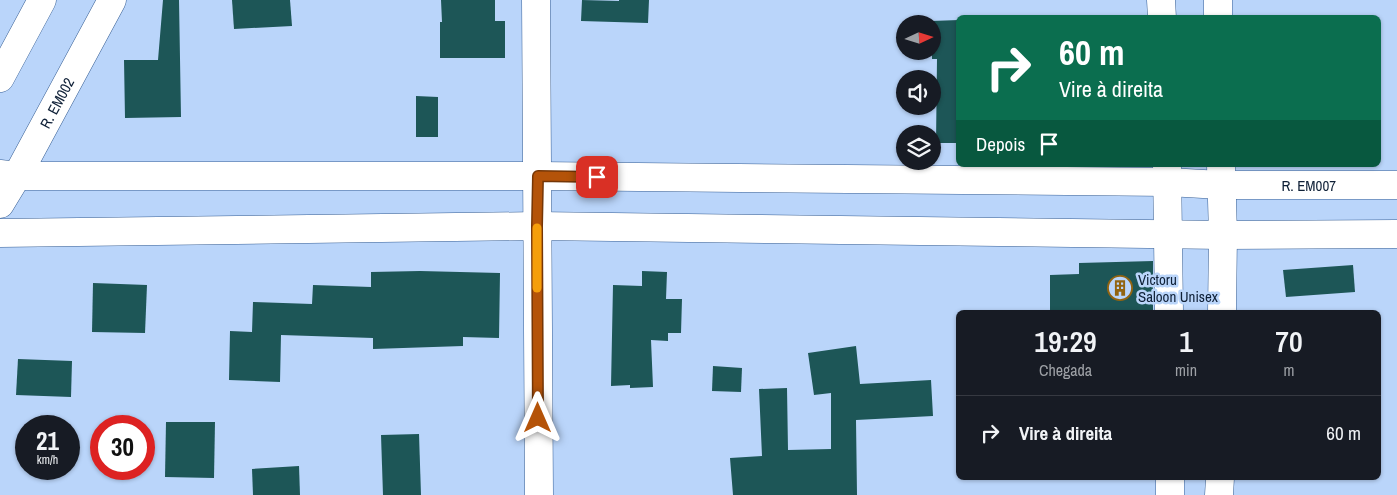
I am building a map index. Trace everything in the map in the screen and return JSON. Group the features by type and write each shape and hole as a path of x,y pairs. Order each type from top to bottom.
{"street":[{"path":"2,71 42,0"},
{"name":"R. EM002","path":"0,204 9,175 112,0"},
{"path":"536,0 539,495"},
{"path":"1161,0 1162,15"},
{"path":"1218,0 1218,15"},
{"path":"1167,173 1169,310"},
{"name":"R. EM007","path":"9,175 538,176 1167,173 1397,185"},
{"path":"1221,175 1223,235 1222,310"},
{"path":"0,233 537,226 1223,235 1397,234"},
{"path":"1170,480 1170,495"},
{"path":"1219,495 1220,480"}],"building":[{"path":"163,0 179,0 181,117 125,118 124,60 158,60"},
{"path":"232,0 290,0 292,26 234,29"},
{"path":"441,0 495,0 495,21 505,21 505,58 440,58"},
{"path":"582,0 649,0 648,23 581,21"},
{"path":"956,20 956,143 941,143 941,125 936,125 936,115 941,115 941,70 937,70 937,60 941,60 941,21"},
{"path":"416,96 438,97 438,137 416,137"},
{"name":"Victoru Saloon Unisex","path":"1153,261 1153,310 1050,310 1050,275 1079,274 1079,263"},
{"path":"1353,265 1355,292 1286,297 1283,270"},
{"path":"642,271 667,272 666,299 682,299 681,333 668,333 668,341 651,340 653,387 630,388 630,385 611,386 613,285 642,286"},
{"path":"371,272 500,273 499,338 463,337 463,346 373,349 373,338 281,335 280,382 229,380 230,331 252,332 253,302 312,304 313,285 371,287"},
{"path":"93,283 147,285 145,333 92,332"},
{"path":"856,346 860,384 931,380 933,416 856,420 857,495 733,495 730,458 762,456 759,389 787,388 788,450 831,449 831,393 814,395 808,353"},
{"path":"18,359 72,361 71,397 16,395"},
{"path":"713,366 742,368 741,392 712,391"},
{"path":"166,422 215,422 214,478 165,477"},
{"path":"419,434 421,495 383,495 381,435"},
{"path":"299,466 300,495 253,495 252,469"}],"slow traffic":[{"path":"537,228 537,288"}],"place":[{"name":"Victoru Saloon Unisex","path":"1120,288"}],"route":[{"path":"538,418 538,176 597,177"}]}
